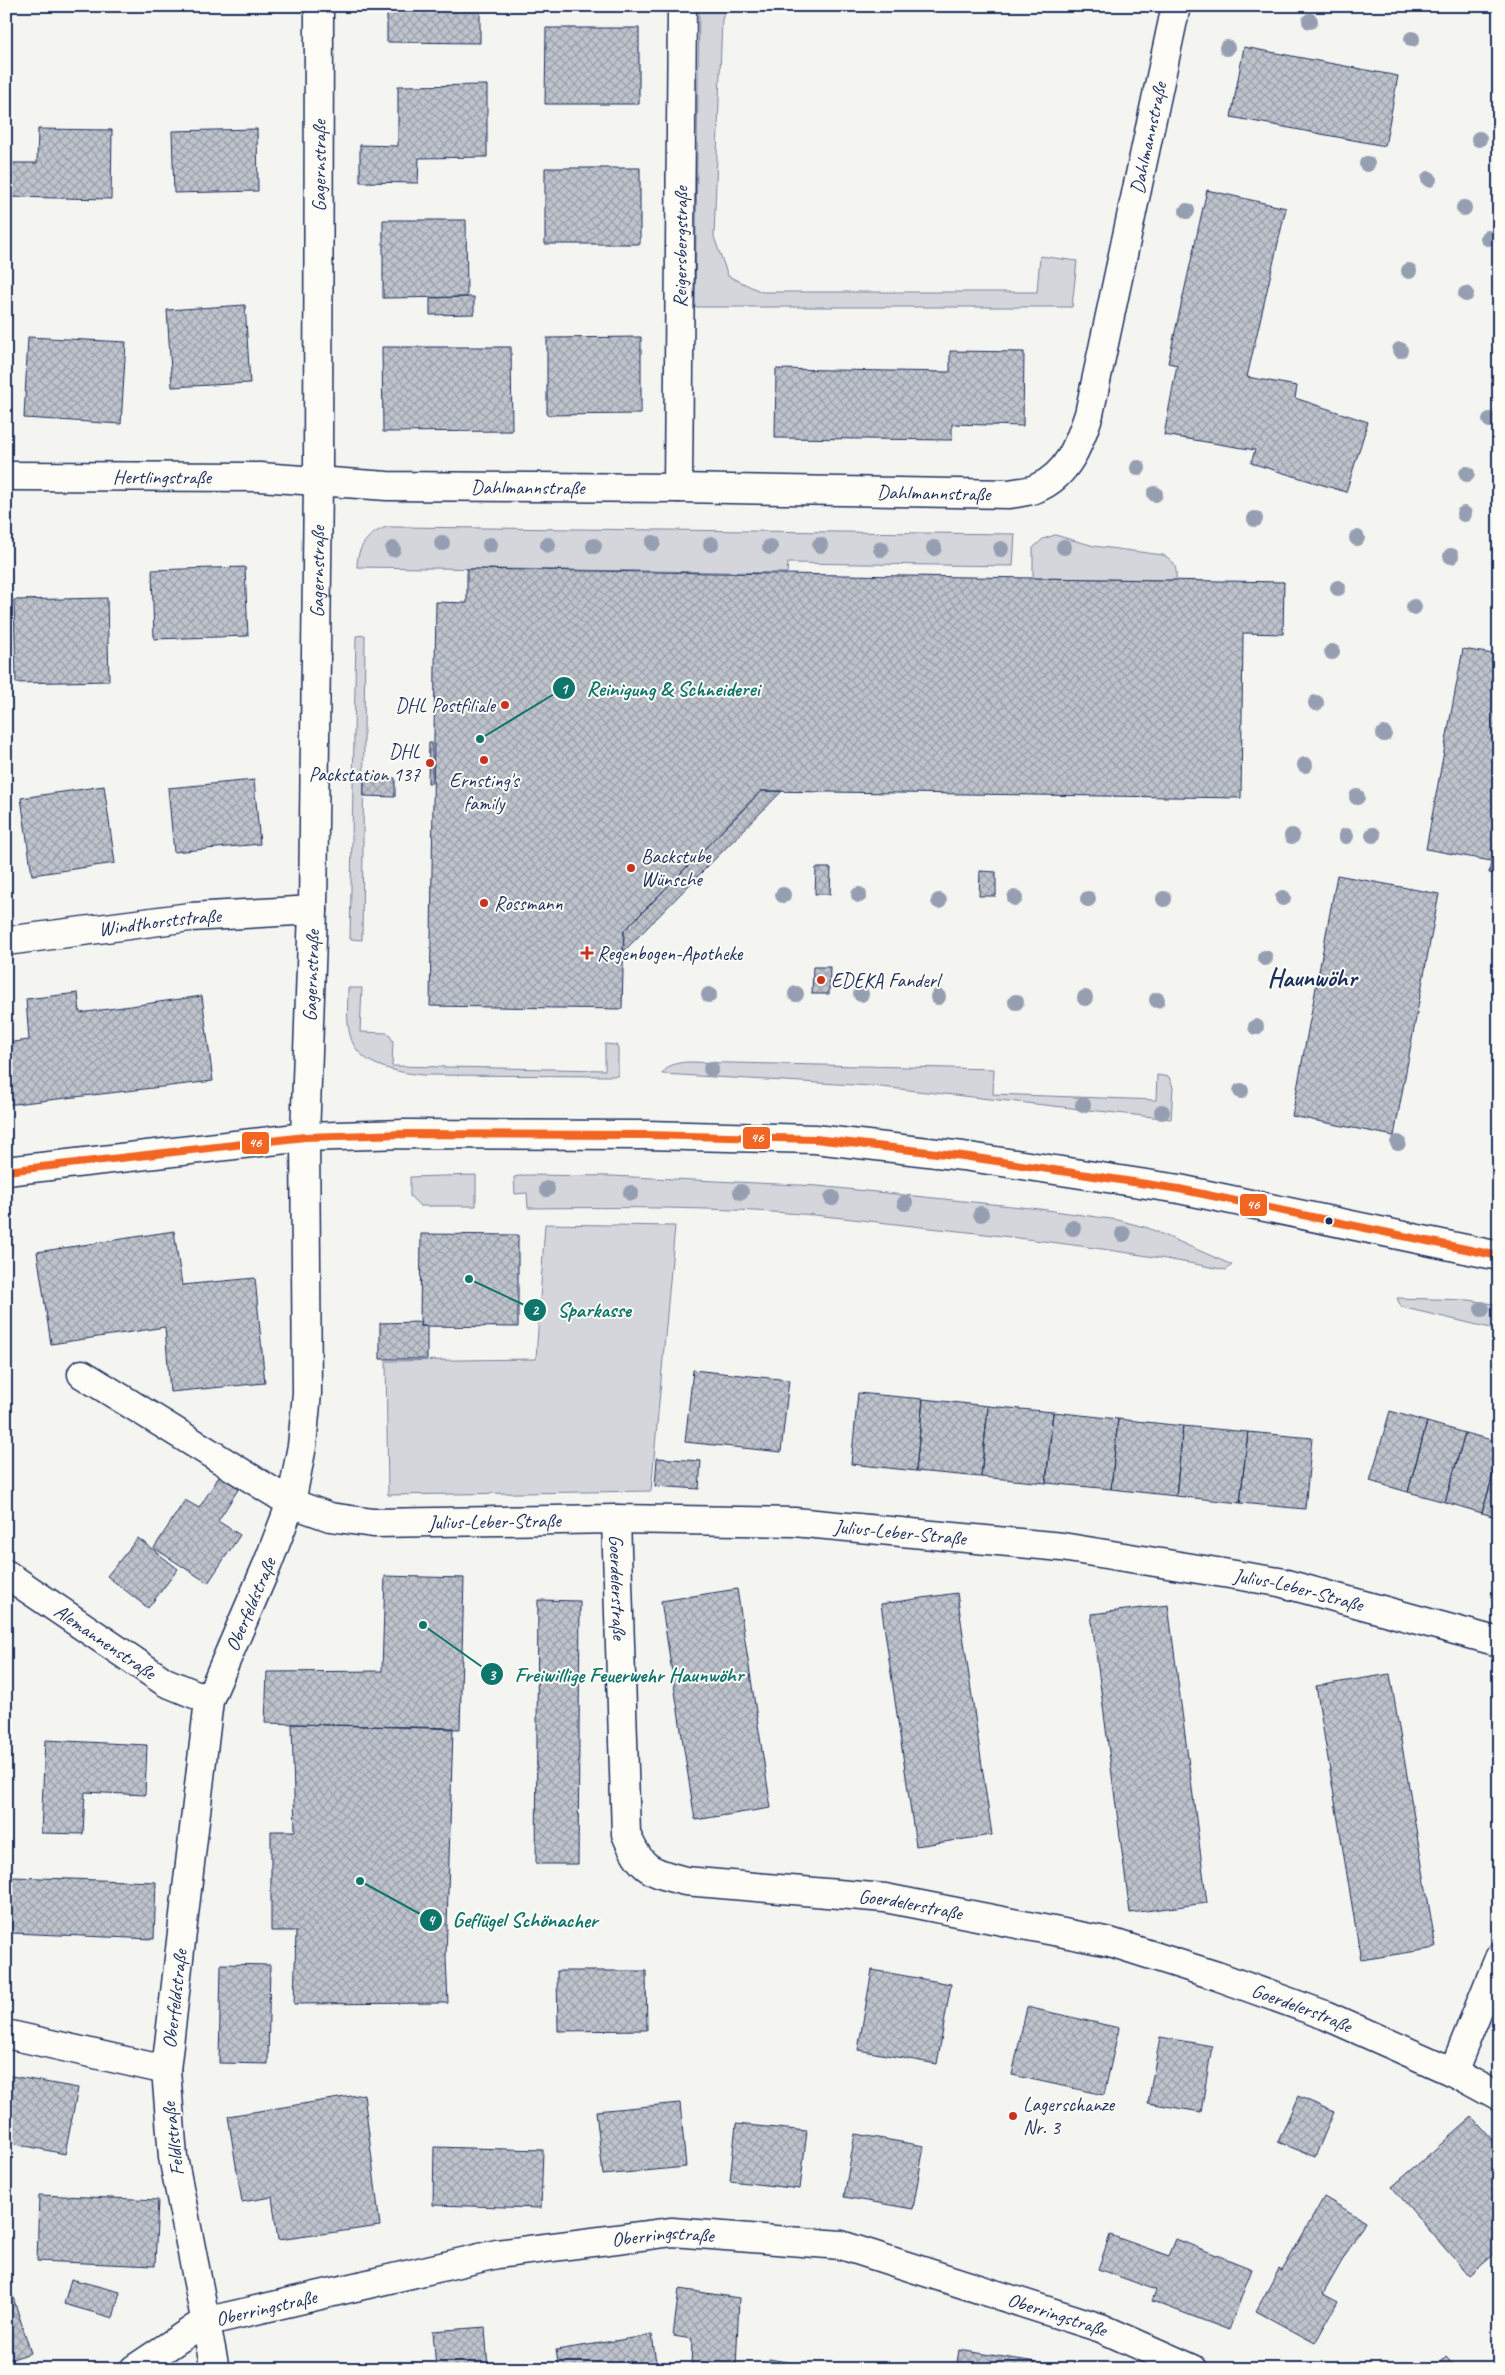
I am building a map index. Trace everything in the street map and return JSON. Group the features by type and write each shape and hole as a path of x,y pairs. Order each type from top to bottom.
{"street":[{"name":"Gagernstraße","path":"305,1137 313,910 318,481 318,6"},
{"name":"Reigersbergstraße","path":"678,488 682,6"},
{"name":"Dahlmannstraße","path":"318,481 387,486 678,488 1010,494 1036,489 1056,476 1069,462 1079,445 1088,414 1176,6"},
{"name":"Hertlingstraße","path":"6,476 260,477 318,481"},
{"name":"Windthorststraße","path":"6,940 190,917 313,910"},
{"path":"6,1171 305,1137 404,1134 646,1135 815,1139 963,1156 1180,1189 1499,1256"},
{"name":"Oberfeldstraße","path":"166,2070 209,1700 268,1563 291,1503 302,1446 308,1393 305,1137"},
{"name":"Julius-Leber-Straße","path":"82,1374 291,1503 330,1517 374,1523 616,1519 794,1522 1062,1547 1279,1582 1499,1642"},
{"name":"Goerdelerstraße","path":"616,1519 626,1834 636,1858 658,1874 684,1881 885,1898 1110,1942 1217,1976 1326,2015 1453,2072 1499,2097"},
{"name":"Alemannenstraße","path":"6,1574 165,1682 209,1700"},
{"path":"1453,2072 1499,1958"},
{"path":"6,2034 166,2070"},
{"name":"Feldlstraße","path":"166,2070 173,2157 204,2322 215,2369"},
{"name":"Oberringstraße","path":"134,2369 204,2322 497,2254 672,2232 841,2245 1101,2328 1193,2369"}],"shaded area":[{"path":"699,6 728,6 722,19 714,237 728,276 762,292 1037,292 1040,256 1077,261 1072,307 695,307"},
{"path":"387,527 1015,534 1013,566 788,563 787,573 357,567 361,547 374,533"},
{"path":"1055,535 1094,546 1163,555 1174,565 1176,580 1033,578 1033,548 1043,539"},
{"path":"365,635 362,940 350,939 356,636"},
{"path":"348,988 362,988 360,1032 388,1033 393,1041 392,1066 605,1070 605,1044 616,1045 618,1048 618,1076 422,1075 379,1066 361,1054 354,1045 350,1035"},
{"path":"688,1062 994,1069 993,1094 1156,1100 1157,1075 1169,1077 1173,1087 1171,1119 872,1086 662,1074 673,1065"},
{"path":"476,1175 476,1206 420,1206 410,1196 410,1177"},
{"path":"525,1175 612,1176 818,1186 1040,1209 1118,1220 1148,1228 1232,1265 1226,1270 1162,1258 1065,1244 814,1215 743,1210 671,1208 528,1208 527,1193 515,1194 514,1177"},
{"path":"545,1224 675,1226 651,1491 388,1495 386,1361 536,1359"},
{"path":"1397,1298 1469,1300 1499,1305 1499,1330 1401,1307"}],"building":[{"path":"387,6 480,6 480,43 387,42"},
{"path":"546,28 639,28 639,104 545,104"},
{"path":"1244,47 1398,76 1385,146 1231,117"},
{"path":"487,85 487,157 419,158 418,183 360,182 360,145 398,146 398,86"},
{"path":"38,129 112,130 111,199 6,197 6,163 37,163"},
{"path":"257,129 258,191 174,193 172,131"},
{"path":"545,168 640,168 640,244 545,244"},
{"path":"1207,190 1286,208 1247,377 1297,386 1295,398 1368,422 1346,492 1251,463 1255,450 1164,435 1177,365 1168,363"},
{"path":"383,220 466,220 467,297 383,298"},
{"path":"474,297 474,314 430,315 430,298"},
{"path":"245,305 250,383 172,387 167,310"},
{"path":"28,337 126,342 121,424 24,418"},
{"path":"641,337 641,414 547,415 547,338"},
{"path":"382,347 511,347 512,431 383,432"},
{"path":"950,351 1024,352 1023,426 952,424 952,440 775,438 776,369 950,372"},
{"path":"245,567 248,636 154,639 152,570"},
{"path":"467,569 1284,582 1283,634 1243,633 1241,798 761,791 624,931 622,1009 430,1006 436,602 467,603"},
{"path":"107,598 109,681 16,683 14,600"},
{"path":"1463,649 1499,655 1499,875 1489,873 1491,861 1426,849"},
{"name":"DHL Packstation 137","path":"429,743 432,743 432,783 428,783"},
{"path":"364,778 395,778 395,797 364,796"},
{"path":"254,780 260,844 174,852 168,788"},
{"path":"104,786 115,863 32,875 21,798"},
{"path":"761,791 782,791 623,952 624,931"},
{"path":"816,868 831,868 830,894 815,894"},
{"path":"980,871 996,872 996,896 979,896"},
{"path":"1337,875 1439,894 1394,1136 1292,1116"},
{"name":"EDEKA Fanderl","path":"813,967 830,967 829,994 812,994"},
{"path":"78,993 80,1013 202,996 213,1081 6,1105 6,1043 29,1040 26,999"},
{"path":"174,1231 182,1285 255,1278 265,1383 170,1392 165,1327 51,1344 37,1252"},
{"path":"421,1234 518,1235 518,1327 420,1326"},
{"path":"421,1322 420,1326 427,1326 427,1359 380,1359 380,1323"},
{"path":"693,1370 789,1380 781,1452 685,1442"},
{"path":"858,1393 923,1399 916,1471 851,1464"},
{"path":"923,1399 988,1406 981,1477 916,1471"},
{"path":"988,1406 1053,1412 1046,1483 981,1477"},
{"path":"1390,1411 1427,1422 1408,1492 1370,1481"},
{"path":"1053,1412 1118,1419 1111,1489 1046,1483"},
{"path":"1118,1419 1183,1426 1176,1496 1111,1489"},
{"path":"1427,1422 1465,1433 1445,1502 1408,1492"},
{"path":"1183,1426 1248,1432 1240,1503 1176,1496"},
{"path":"1248,1432 1312,1438 1305,1509 1240,1503"},
{"path":"1465,1433 1499,1442 1499,1455 1482,1513 1445,1502"},
{"path":"1499,1455 1499,1518 1482,1513"},
{"path":"657,1458 701,1461 699,1489 655,1486"},
{"path":"222,1472 241,1485 218,1521 240,1535 208,1583 154,1548 185,1500 199,1508"},
{"path":"138,1538 178,1569 148,1608 107,1576"},
{"path":"385,1576 464,1578 460,1729 265,1723 267,1672 382,1671"},
{"path":"737,1589 771,1808 695,1820 661,1601"},
{"path":"957,1593 992,1835 916,1846 881,1604"},
{"path":"538,1600 580,1601 578,1864 536,1864"},
{"path":"1168,1605 1207,1903 1130,1913 1091,1614"},
{"path":"1390,1674 1436,1948 1361,1960 1316,1686"},
{"path":"292,1724 453,1728 446,1958 448,2003 294,2004 296,1931 271,1931 271,1831 295,1831"},
{"path":"45,1740 147,1745 145,1795 85,1792 83,1834 41,1833"},
{"path":"13,1877 156,1882 154,1939 11,1933"},
{"path":"221,1964 270,1965 268,2064 219,2063"},
{"path":"872,1970 951,1984 937,2064 858,2050"},
{"path":"557,1971 646,1971 647,2030 558,2031"},
{"path":"1027,2007 1119,2028 1104,2095 1012,2075"},
{"path":"1160,2037 1212,2046 1201,2112 1148,2103"},
{"path":"6,2075 78,2088 65,2154 6,2142"},
{"path":"364,2094 380,2226 278,2240 272,2197 242,2202 228,2116"},
{"path":"1298,2096 1334,2112 1315,2157 1278,2142"},
{"path":"680,2103 686,2167 603,2175 596,2111"},
{"path":"1472,2117 1499,2148 1499,2250 1469,2276 1392,2187"},
{"path":"736,2124 807,2131 800,2189 730,2181"},
{"path":"855,2134 924,2146 913,2209 844,2197"},
{"path":"434,2147 543,2150 541,2208 433,2205"},
{"path":"39,2195 158,2200 155,2266 37,2261"},
{"path":"1324,2197 1365,2221 1323,2294 1338,2302 1315,2343 1256,2311 1279,2269 1282,2271"},
{"path":"1110,2235 1169,2256 1176,2239 1252,2269 1229,2330 1152,2301 1156,2290 1098,2269"},
{"path":"71,2279 120,2292 113,2318 64,2304"},
{"path":"679,2289 739,2298 736,2369 691,2369 692,2339 673,2336"},
{"path":"12,2294 31,2353 6,2361 6,2296"},
{"path":"485,2327 488,2369 436,2369 433,2331"},
{"path":"652,2335 657,2369 559,2369 556,2350"},
{"path":"959,2350 1036,2362 1035,2369 956,2369"},
{"path":"1446,2357 1457,2369 1434,2369"},
{"path":"769,2359 823,2368 823,2369 767,2369"}],"transit line":[{"name":"46","path":"6,1171 305,1137 404,1134 646,1135 815,1139 963,1156 1179,1189 1499,1256"}],"place":[{"name":"DHL Postfiliale","path":"505,705"},
{"name":"Reinigung & Schneiderei","path":"480,739"},
{"name":"Ernsting's family","path":"484,760"},
{"name":"DHL Packstation 137","path":"430,763"},
{"name":"Backstube Wünsche","path":"631,868"},
{"name":"Rossmann","path":"484,903"},
{"name":"Regenbogen-Apotheke","path":"587,953"},
{"name":"EDEKA Fanderl","path":"821,980"},
{"name":"Sparkasse","path":"469,1279"},
{"name":"Freiwillige Feuerwehr Haunwöhr","path":"423,1625"},
{"name":"Geflügel Schönacher","path":"360,1881"},
{"name":"Lagerschanze Nr. 3","path":"1013,2116"}],"district":[{"name":"Haunwöhr","path":"1312,978"}]}
